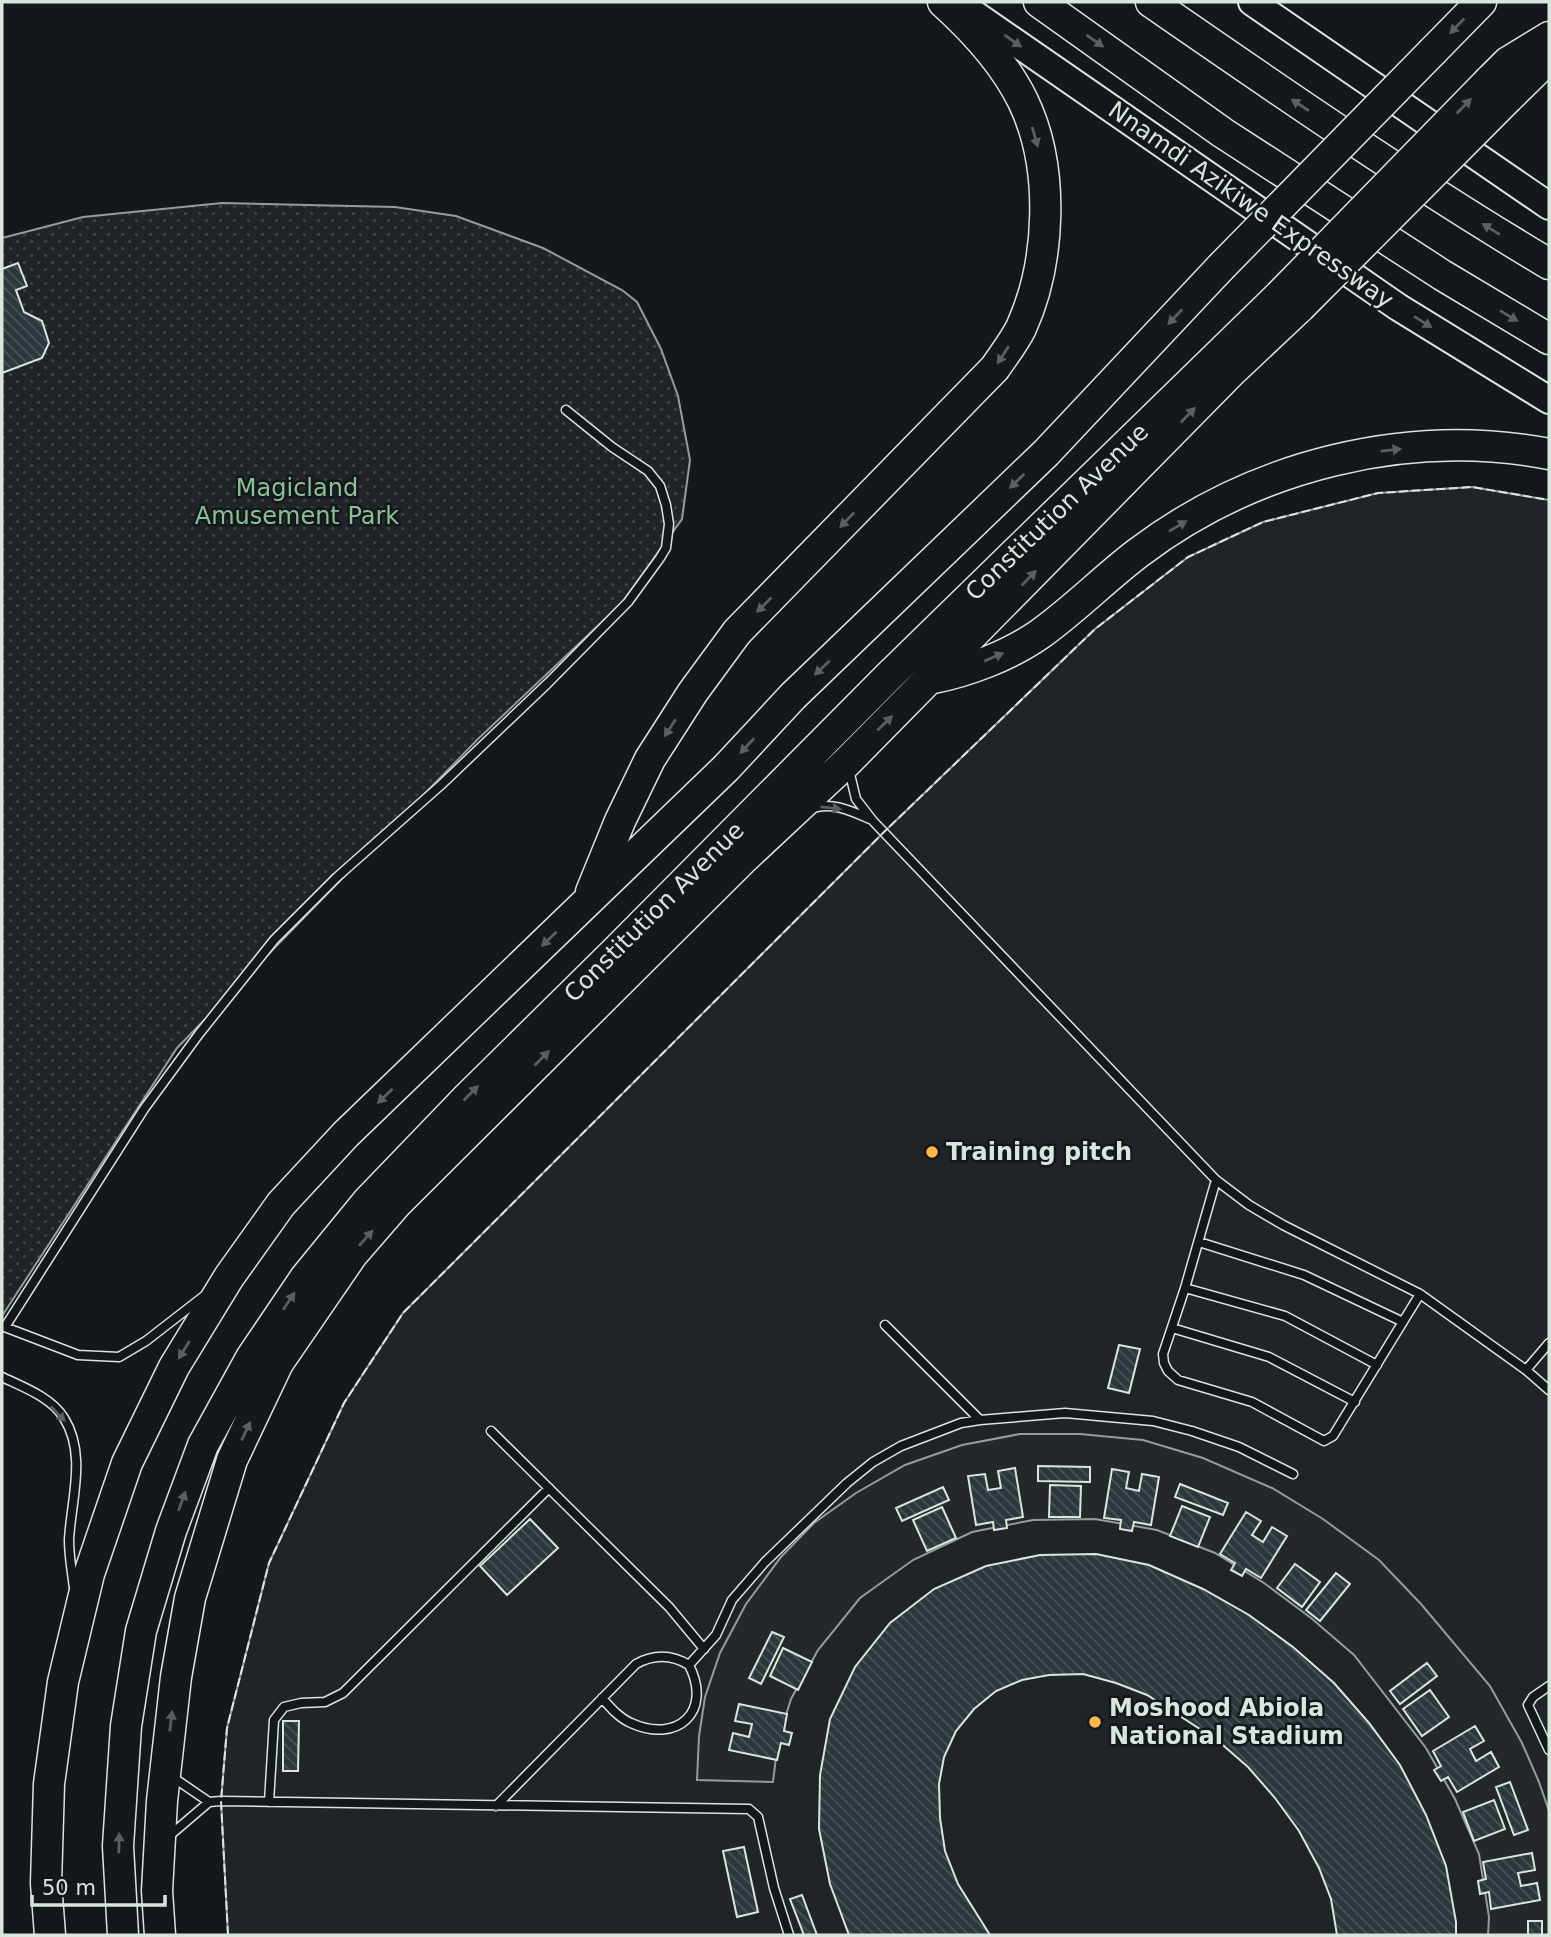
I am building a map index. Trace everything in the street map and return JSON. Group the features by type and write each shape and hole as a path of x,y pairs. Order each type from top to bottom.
{"highway":[{"path":"587,902 620,821 650,759 737,632 995,369 1021,329 1035,286 1045,241 1044,186 1037,142 1023,101 1002,68 976,32 943,2"},
{"name":"Nnamdi Azikiwe Expressway","path":"957,2 1398,307 1549,400"},
{"name":"Nnamdi Azikiwe Expressway","path":"1039,2 1223,133 1442,275 1549,339"},
{"path":"1151,2 1288,97 1493,231 1549,264"},
{"path":"1252,2 1549,206"},
{"name":"Constitution Avenue","path":"50,1935 46,1883 49,1784 63,1682 89,1574 127,1463 174,1367 229,1277 281,1204 346,1134 726,768 793,696 1046,453 1222,267 1481,2"},
{"path":"1502,80 1549,37"},
{"path":"1502,80 1549,58"},
{"name":"Constitution Avenue","path":"123,1935 118,1846 126,1726 141,1631 171,1531 203,1445 251,1358 304,1278 367,1202 449,1116 833,731 1247,327 1290,301 1502,80"},
{"path":"141,1631 232,1460 278,1363 352,1255 388,1212 732,870 921,688 1232,371 1290,301"},
{"path":"1232,371 1247,327"},
{"path":"921,688 1018,647 1040,634 1166,533 1266,481 1340,457 1384,451 1437,446 1492,446 1549,454"},
{"path":"160,1935 157,1891 159,1844 176,1677 190,1598 232,1460"},
{"path":"146,1935 157,1891"}],"lane":[{"path":"229,1277 146,1341 119,1357 78,1355 3,1326 144,1109 199,1034 274,940 337,877 441,785 548,683 628,602 660,558 666,548 669,524 660,486 648,471 612,447 566,410"},
{"path":"853,755 856,799 873,821 1216,1180 1249,1205 1283,1225 1420,1294 1526,1370 1549,1390"},
{"path":"789,816 825,805 850,810 873,821"},
{"path":"1216,1180 1163,1354 1168,1371 1178,1380 1252,1402 1324,1441 1334,1436 1420,1294"},
{"path":"1199,1242 1304,1275 1403,1322"},
{"path":"1185,1288 1285,1316 1377,1365"},
{"path":"885,1325 980,1420"},
{"path":"1172,1328 1269,1357 1355,1402"},
{"path":"1526,1370 1549,1343"},
{"path":"2,1377 36,1393 63,1416 76,1443 76,1475 69,1542 77,1624"},
{"path":"689,1665 716,1635 732,1600 765,1562 847,1483 873,1462 928,1434 980,1420 1065,1413 1153,1422 1192,1431 1239,1447 1293,1475"},
{"path":"491,1431 669,1607 704,1649"},
{"path":"269,1802 274,1720 284,1707 325,1702 343,1693 549,1488"},
{"path":"496,1806 636,1664 649,1657 679,1658 689,1665 695,1677 694,1708 689,1720 678,1727 661,1731 644,1728 628,1722 602,1699"},
{"path":"1549,1686 1533,1697 1528,1705 1549,1749"},
{"path":"165,1773 209,1802 749,1809 758,1817 774,1888 789,1935"},
{"path":"159,1844 209,1802"}],"green space":[{"name":"Magicland Amusement Park","path":"222,203 395,207 456,216 543,248 622,290 637,302 661,349 678,396 690,460 682,519 621,604 478,739 177,1048 2,1316 2,238 83,217"},
{"path":"1472,487 1549,500 1549,1935 228,1935 221,1801 227,1728 269,1563 344,1403 403,1313 884,832 1095,629 1188,557 1263,522 1378,493"}],"shaded area":[{"path":"1020,1434 1080,1434 1143,1440 1203,1458 1272,1488 1323,1519 1379,1560 1421,1604 1490,1686 1522,1743 1549,1811 1549,1935 1488,1935 1489,1917 1479,1854 1455,1799 1426,1748 1354,1655 1264,1583 1215,1553 1157,1530 1095,1519 1033,1520 972,1532 913,1560 860,1598 818,1650 791,1699 778,1741 773,1782 697,1780 699,1736 705,1697 720,1653 746,1604 781,1557 814,1523 856,1493 905,1465 962,1445"}],"building":[{"path":"18,263 27,286 16,290 24,312 42,321 49,343 42,358 2,373 2,269"},
{"path":"1119,1345 1140,1349 1129,1393 1108,1388"},
{"path":"1038,1466 1090,1467 1090,1482 1038,1481"},
{"path":"1015,1468 1023,1517 1006,1520 1007,1528 994,1530 993,1522 976,1525 968,1476 985,1474 988,1490 1001,1488 998,1471"},
{"path":"1112,1469 1129,1472 1126,1488 1139,1491 1142,1474 1159,1477 1151,1525 1134,1522 1132,1531 1120,1529 1121,1520 1104,1518"},
{"path":"1180,1484 1228,1503 1223,1515 1175,1497"},
{"path":"1050,1485 1081,1486 1080,1517 1049,1517"},
{"path":"943,1487 949,1500 902,1521 896,1508"},
{"path":"1182,1506 1210,1517 1198,1547 1170,1536"},
{"path":"942,1507 956,1538 927,1551 913,1520"},
{"path":"1246,1512 1261,1521 1252,1535 1263,1542 1272,1527 1287,1536 1261,1578 1246,1569 1242,1576 1231,1570 1235,1563 1220,1554"},
{"path":"530,1519 558,1548 507,1595 480,1566"},
{"path":"1096,1554 1149,1565 1203,1589 1249,1615 1293,1647 1334,1683 1369,1723 1400,1765 1426,1815 1446,1866 1456,1935 1337,1935 1331,1899 1319,1868 1299,1831 1248,1767 1217,1740 1147,1695 1083,1674 1049,1675 1022,1680 996,1691 974,1709 956,1731 944,1757 939,1784 945,1851 958,1884 990,1935 849,1935 830,1884 819,1829 820,1775 830,1719 855,1667 890,1623 934,1589 986,1566 1040,1555"},
{"path":"1295,1564 1320,1582 1302,1607 1277,1588"},
{"path":"1336,1573 1350,1584 1320,1621 1306,1610"},
{"path":"772,1632 784,1637 761,1684 749,1678"},
{"path":"783,1648 812,1662 798,1690 770,1676"},
{"path":"1427,1663 1437,1676 1400,1704 1390,1691"},
{"path":"1430,1690 1449,1717 1422,1736 1403,1709"},
{"path":"739,1704 787,1714 784,1731 792,1733 789,1745 781,1743 777,1760 729,1750 733,1733 749,1737 752,1724 735,1721"},
{"path":"283,1721 299,1721 298,1771 283,1771"},
{"path":"1475,1726 1484,1741 1470,1749 1476,1761 1491,1752 1499,1767 1457,1792 1448,1777 1441,1781 1434,1770 1441,1766 1433,1751"},
{"path":"1510,1782 1528,1830 1514,1835 1496,1787"},
{"path":"1494,1800 1505,1829 1474,1841 1463,1812"},
{"path":"744,1847 758,1912 737,1917 723,1851"},
{"path":"1532,1853 1535,1870 1518,1873 1521,1886 1537,1883 1540,1900 1491,1909 1489,1892 1480,1894 1478,1881 1486,1879 1483,1862"},
{"path":"802,1895 817,1935 804,1935 790,1899"},
{"path":"1528,1921 1542,1921 1542,1935 1528,1935"}],"fence":[{"path":"228,1935 221,1801 227,1728 269,1563 344,1403 403,1313 884,832 1095,629 1188,557 1263,522 1378,493 1472,487 1549,500"}],"place":[{"name":"Training pitch","path":"932,1152"},
{"name":"Moshood Abiola National Stadium","path":"1095,1722"}]}
